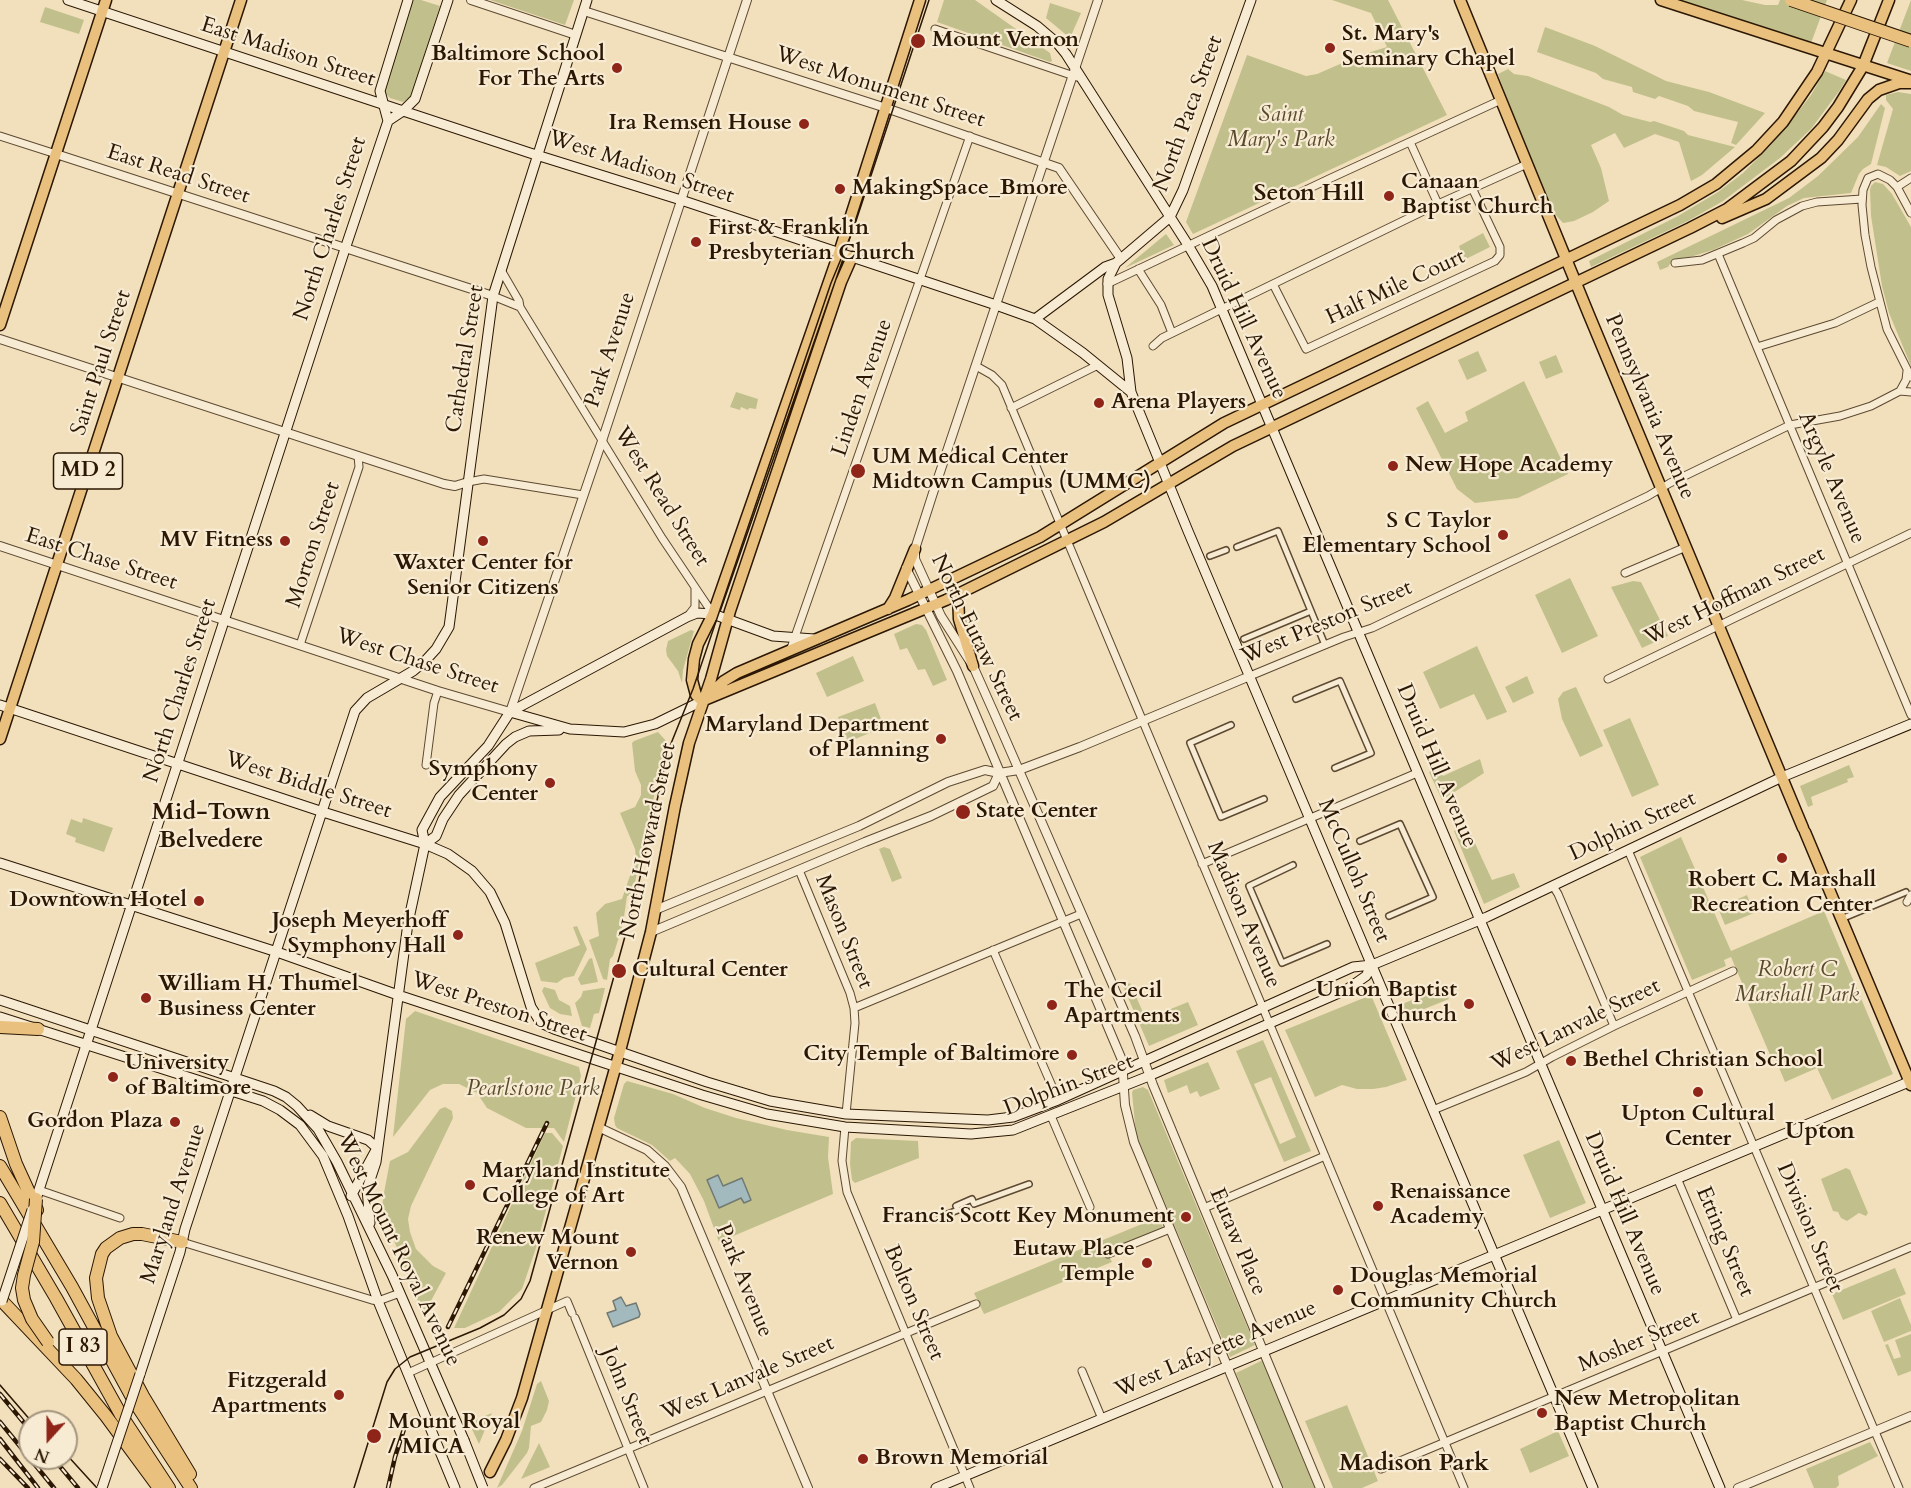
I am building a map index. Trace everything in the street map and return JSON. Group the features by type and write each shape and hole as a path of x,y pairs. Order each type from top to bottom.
{"highway":[{"path":"1791,0 1911,41"},
{"path":"0,1027 38,1029"},
{"path":"0,1118 24,1182 72,1287"},
{"name":"I 83","path":"0,1166 72,1287 134,1401 191,1488"},
{"path":"37,1194 33,1242 22,1288 24,1300 45,1344"},
{"name":"I 83","path":"0,1203 121,1415 169,1488"},
{"path":"182,1242 142,1233 120,1238 106,1248 102,1254 97,1268 96,1286 102,1312 125,1365 198,1488"},
{"path":"1,1305 45,1344 76,1379 159,1488"}],"main road":[{"name":"East Madison Street","path":"68,0 399,110"},
{"path":"0,325 106,0"},
{"name":"Saint Paul Street","path":"0,739 5,706 57,565 241,0"},
{"path":"408,0 380,87 388,121 415,99 448,0"},
{"name":"Cathedral Street","path":"449,627 493,297 587,0"},
{"path":"702,701 693,689 694,659 698,644 713,614 838,253 921,0"},
{"name":"Druid Hill Avenue","path":"996,0 1037,26 1066,54 1076,75 1170,217 1212,286 1720,1488"},
{"name":"North Paca Street","path":"1035,319 1105,267 1118,261 1170,217 1183,190 1250,0"},
{"name":"Pennsylvania Avenue","path":"1460,0 1575,282 1910,1082"},
{"path":"1661,0 1911,82"},
{"path":"702,701 724,681 737,673 923,593 1060,525 1224,423 1680,205 1716,184 1740,167 1783,122 1808,87 1851,0"},
{"path":"371,1234 367,1190 376,1162 413,897 425,844 422,830 436,803 488,746 510,712 570,729 594,732 624,732 655,723 702,701 958,594 1104,522 1218,455 1727,209 1791,161 1823,127 1863,66 1889,0"},
{"path":"1690,228 1728,216 1766,199 1821,158 1838,140 1868,99 1879,90 1899,83 1911,82"},
{"name":"West Madison Street","path":"399,110 537,156 681,200 1035,319 1131,392"},
{"name":"North Charles Street","path":"1,1305 388,121"},
{"name":"North Howard Street","path":"490,1472 514,1420 620,1051 651,932 689,743 711,680 727,621 841,282 852,257"},
{"path":"1107,284 1110,273 1118,261"},
{"name":"McCulloh Street","path":"1107,284 1108,296 1127,358 1131,392 1159,462 1593,1488"},
{"path":"888,609 895,598 915,549"},
{"path":"958,594 958,619 973,666"},
{"name":"West Chase Street","path":"510,712 687,617 697,613 713,614"},
{"name":"West Read Street","path":"713,614 773,636 794,639 825,637"},
{"name":"Maryland Avenue","path":"102,1488 355,711 367,698 420,666 431,656 449,627"},
{"name":"West Biddle Street","path":"5,706 425,844"},
{"name":"Dolphin Street","path":"620,1051 743,1093 795,1106 846,1114 988,1120 1013,1117 1123,1072 1353,967 1372,965 1479,920 1782,777 1911,724"},
{"path":"425,844 436,836 443,819 459,795 515,737 534,730 570,729"},
{"path":"425,844 459,861 472,871 490,892 505,923 531,1007 542,1023 620,1051"},
{"name":"West Preston Street","path":"0,862 277,952 615,1067"},
{"name":"Dolphin Street","path":"615,1067 767,1114 845,1127 988,1134 1013,1130 1149,1076 1353,986 1366,976 1372,965"},
{"name":"West Mount Royal Avenue","path":"0,1000 274,1091 297,1106 328,1144 432,1363 483,1488"},
{"name":"West Mount Royal Avenue","path":"0,1017 231,1091 280,1110 300,1125 323,1156 348,1216 378,1301 455,1488"},
{"name":"West Lafayette Avenue","path":"936,1488 1910,1082"},
{"path":"297,1106 328,1125 368,1140 377,1148"},
{"path":"348,1216 352,1194 377,1148"},
{"path":"442,1459 455,1472 462,1488"}],"street":[{"path":"471,0 576,35"},
{"name":"Park Avenue","path":"510,712 747,0"},
{"name":"North Eutaw Street","path":"923,593 915,549 996,304 1076,75 1098,0"},
{"name":"West Monument Street","path":"584,10 886,108 1059,168 1118,261"},
{"path":"935,29 1076,75"},
{"path":"1107,284 1501,100"},
{"name":"East Read Street","path":"0,136 345,249"},
{"name":"Linden Avenue","path":"790,651 969,136"},
{"path":"1410,142 1438,204"},
{"path":"1153,346 1172,333 1438,204 1527,164"},
{"path":"1911,213 1897,187 1884,176 1873,175 1865,182 1862,199 1865,236 1879,302 1887,329 1909,374 1900,391 1911,392"},
{"path":"1897,187 1911,178"},
{"name":"Half Mile Court","path":"1274,284 1306,349 1495,261 1500,255 1500,247 1473,190"},
{"path":"1675,263 1692,262 1718,254 1754,238 1776,220 1802,206 1817,202 1862,199"},
{"path":"345,249 520,307"},
{"name":"Argyle Avenue","path":"1718,254 1911,715"},
{"path":"1138,269 1161,305 1172,333"},
{"name":"West Read Street","path":"501,270 519,301 520,307 602,441 662,538 713,614"},
{"path":"1757,347 1835,323 1879,302"},
{"path":"0,339 449,486 484,479 583,495"},
{"path":"1011,408 1098,365"},
{"name":"Madison Avenue","path":"976,366 998,380 1011,408 1464,1488"},
{"name":"West Preston Street","path":"655,910 859,826 948,782 985,770 999,773 1018,770 1143,722 1392,618 1790,425 1856,411 1900,391"},
{"name":"Morton Street","path":"300,645 359,467 358,456"},
{"path":"1237,547 1278,531 1325,645"},
{"name":"West Hoffman Street","path":"1608,679 1911,533"},
{"name":"East Chase Street","path":"0,546 224,620"},
{"path":"1625,573 1686,547"},
{"path":"1210,556 1226,550"},
{"name":"North Eutaw Street","path":"906,568 930,607 1122,1060 1123,1087"},
{"name":"West Read Street","path":"694,586 695,607"},
{"name":"West Chase Street","path":"687,617 695,607"},
{"name":"North Eutaw Street","path":"930,607 973,666 1135,1036 1149,1076"},
{"path":"1244,639 1311,611"},
{"name":"West Chase Street","path":"224,620 438,691 510,712"},
{"path":"1296,699 1340,681 1371,753 1335,768"},
{"path":"426,765 434,703 438,691"},
{"path":"1231,725 1190,743 1221,817 1264,799"},
{"path":"651,932 960,802 993,786 999,773"},
{"path":"1202,864 1417,773"},
{"path":"1360,841 1400,824 1433,897 1389,916"},
{"name":"Division Street","path":"1628,850 1899,1488"},
{"path":"1293,865 1249,886 1282,963 1327,944"},
{"name":"Mason Street","path":"799,870 854,1008 855,1023 846,1114"},
{"path":"1553,886 1614,1026"},
{"path":"1841,919 1908,896"},
{"path":"854,1008 1082,914"},
{"path":"993,950 1058,1100"},
{"name":"West Lanvale Street","path":"1433,1110 1526,1072 1614,1026 1733,971"},
{"name":"Eutaw Place","path":"1149,1076 1320,1488"},
{"path":"1123,1087 1131,1132 1278,1488"},
{"path":"1051,1116 1090,1207"},
{"name":"Park Avenue","path":"598,1127 647,1150 665,1166 681,1187 808,1488"},
{"name":"Bolton Street","path":"845,1127 842,1161 847,1192 970,1488"},
{"path":"1204,1208 1325,1156"},
{"name":"Etting Street","path":"1677,1178 1737,1320"},
{"path":"940,1217 958,1210 956,1206 972,1199 974,1204 1029,1184"},
{"path":"37,1194 120,1218"},
{"path":"1108,1254 1170,1228"},
{"path":"182,1242 378,1301 400,1293"},
{"name":"Mosher Street","path":"1381,1469 1911,1247"},
{"name":"John Street","path":"546,1311 567,1301 644,1488"},
{"name":"West Lanvale Street","path":"534,1488 976,1304"},
{"path":"408,1373 546,1311"},
{"path":"1082,1371 1102,1419"},
{"path":"1738,1488 1911,1416"}],"green space":[{"path":"413,0 440,6 411,96 403,102 390,98 384,92"},
{"path":"490,0 574,0 565,25"},
{"path":"944,0 975,0 1050,53 1052,61 937,22"},
{"name":"Saint Mary's Park","path":"1332,0 1388,0 1447,115 1193,234 1186,222 1247,55 1306,76 1317,74 1361,55 1387,47 1371,13"},
{"path":"1678,0 1742,0 1778,5 1780,0 1827,0 1811,43"},
{"path":"1911,0 1911,71 1887,63"},
{"path":"1050,3 1081,13 1070,38 1046,18"},
{"path":"45,7 84,20 79,34 40,22"},
{"path":"1545,27 1595,46 1666,81 1709,92 1765,113 1736,145 1731,143 1738,122 1694,111 1688,106 1659,96 1655,99 1633,92 1632,87 1603,79 1596,73 1537,52"},
{"path":"1508,69 1514,74 1528,76 1609,107 1623,115 1654,121 1684,131 1688,135 1735,147 1702,175 1691,181 1679,142 1655,134 1624,148 1615,133 1591,145 1601,168 1609,201 1593,212 1574,221 1563,223 1545,203 1498,74"},
{"path":"1825,71 1846,80 1811,129 1780,158 1723,201 1688,221 1591,267 1589,261 1678,216 1718,192 1743,173 1791,121 1811,95"},
{"path":"1898,92 1911,94 1911,171 1900,176 1886,167 1877,165 1893,109 1886,100 1886,95"},
{"path":"1881,104 1885,108 1871,164 1859,174 1851,193 1804,198 1787,206 1748,234 1713,250 1673,259 1668,267 1660,270 1657,262 1789,198 1818,176 1858,137"},
{"path":"1875,182 1883,184 1892,194 1911,227 1911,366 1889,313 1882,286 1871,216 1870,190"},
{"path":"1483,233 1490,247 1466,259 1459,246"},
{"path":"1166,234 1174,245 1125,268"},
{"path":"1478,351 1487,371 1467,380 1458,360"},
{"path":"1556,355 1563,372 1546,379 1539,362"},
{"path":"1524,381 1568,474 1518,498 1475,503 1457,489 1416,408 1428,401 1445,433 1468,421 1465,412"},
{"path":"736,392 758,399 756,409 749,408 748,410 741,407 740,410 730,407"},
{"path":"1570,578 1598,636 1562,653 1535,595"},
{"path":"1633,581 1641,582 1668,636 1642,648 1611,587"},
{"path":"916,624 922,625 926,630 947,680 933,686 925,669 918,670 907,648 900,650 894,634"},
{"path":"691,630 694,631 683,670 682,683 666,650 668,641"},
{"path":"1477,646 1507,712 1487,720 1474,694 1440,709 1423,672"},
{"path":"853,656 864,681 827,697 816,673"},
{"path":"1527,676 1534,693 1513,703 1505,687"},
{"path":"1576,687 1603,746 1580,757 1562,719 1558,699 1563,692"},
{"path":"875,703 884,727 848,742 838,717"},
{"path":"1630,718 1659,785 1632,797 1603,730"},
{"path":"658,732 668,743 632,896 627,896 623,924 610,959 607,980 603,979 589,940 599,936 596,913 605,904 622,899 636,858 635,849 620,813 635,807 641,795 641,785 635,771 632,743"},
{"path":"1480,759 1484,773 1442,800 1429,772 1437,768 1443,776"},
{"path":"1849,765 1854,777 1847,779 1848,782 1811,797 1813,805 1808,807 1800,786"},
{"path":"83,818 113,828 104,852 75,842 76,838 66,834 71,819 82,823"},
{"path":"1467,826 1492,880 1514,873 1520,887 1484,904 1454,831"},
{"name":"Robert C Marshall Park","path":"1681,837 1731,951 1824,911 1893,1074 1832,1100 1817,1068 1785,1082 1774,1056 1771,1057 1740,985 1742,983 1731,957 1724,960 1726,966 1692,980 1640,857"},
{"path":"884,847 890,849 902,878 892,882 879,849"},
{"path":"1747,895 1754,913 1725,925 1718,908"},
{"path":"577,926 587,949 574,976 564,978 557,983 541,981 535,963 580,945 573,927"},
{"path":"592,958 598,982 581,985 578,979 589,959"},
{"path":"1130,983 1146,1019 1188,1002 1198,1025 1149,1046 1123,986"},
{"path":"544,987 555,990 559,1000 570,1006 572,1016 560,1014 550,1008 542,991"},
{"path":"1445,987 1449,999 1407,1016 1402,1004"},
{"path":"605,988 599,1013 594,1014 590,1028 582,1026 575,1003 583,991"},
{"path":"1371,995 1407,1080 1373,1089 1357,1089 1342,1085 1315,1097 1285,1030"},
{"name":"Pearlstone Park","path":"415,1011 579,1067 581,1076 564,1142 554,1128 526,1128 487,1108 477,1093 459,1084 443,1084 430,1090 393,1137 406,1019"},
{"path":"1263,1040 1311,1151 1284,1162 1236,1051","holes":["1271,1077 1296,1137 1280,1144 1254,1084"]},
{"path":"1208,1062 1220,1089 1200,1097 1197,1091 1190,1094 1187,1085 1168,1093 1164,1080"},
{"path":"627,1081 673,1094 736,1118 829,1137 828,1157 833,1194 719,1242 704,1201 690,1174 675,1158 670,1161 652,1145 615,1125 614,1118 624,1084"},
{"path":"1143,1087 1148,1090 1255,1345 1230,1357 1136,1134 1132,1093 1133,1090"},
{"path":"445,1107 452,1111 453,1118 411,1206 408,1219 416,1249 433,1266 446,1273 426,1310 422,1311 385,1218 382,1209 383,1198 390,1161 408,1152 440,1109"},
{"path":"545,1133 552,1133 563,1146 536,1248 522,1289 499,1312 465,1328 454,1328"},
{"path":"856,1138 918,1141 919,1158 855,1183 852,1180 850,1164 851,1142"},
{"path":"1559,1140 1586,1203 1550,1218 1523,1155"},
{"path":"1846,1168 1850,1170 1868,1213 1866,1216 1859,1213 1847,1221 1841,1218 1838,1212 1833,1211 1821,1179"},
{"path":"1159,1217 1164,1230 1109,1256 1112,1262 984,1314 974,1293"},
{"path":"1895,1268 1906,1294 1843,1320 1832,1294"},
{"path":"1900,1298 1911,1325 1911,1331 1884,1342 1871,1311"},
{"path":"1911,1334 1911,1371 1898,1376 1885,1345 1888,1344 1894,1359 1901,1357 1895,1340"},
{"path":"1263,1360 1315,1488 1283,1488 1236,1373"},
{"path":"541,1381 549,1401 547,1410 541,1422 531,1426 527,1453 502,1485 497,1488 522,1431 537,1384"},
{"path":"1347,1405 1378,1481 1362,1488 1333,1488 1305,1421"},
{"path":"492,1413 479,1444 469,1423"},
{"path":"1558,1431 1569,1456 1530,1473 1520,1449"},
{"path":"1870,1442 1878,1456 1838,1476 1839,1485 1836,1488 1814,1488 1806,1469"},
{"path":"539,1443 550,1467 521,1479"}],"water":[{"path":"718,1175 723,1186 742,1178 751,1200 744,1203 741,1198 719,1208 707,1180"},
{"path":"621,1297 626,1306 636,1303 640,1314 639,1317 613,1327 607,1313 616,1310 613,1301"}],"tram line":[{"path":"354,1488 387,1382 395,1369 410,1357 480,1328 504,1315 521,1299 530,1281 635,900 668,751 693,689 831,283 853,230 929,0"},
{"path":"0,1385 22,1410"},
{"path":"78,1467 97,1488"}],"railway":[{"path":"448,1327 547,1123"},
{"path":"0,1394 18,1416"},
{"path":"0,1422 54,1488"},
{"path":"388,1488 406,1423"},
{"path":"0,1439 38,1488"},
{"path":"0,1459 28,1488"},
{"path":"63,1470 78,1488"}],"place":[{"name":"Mount Vernon","path":"918,41"},
{"name":"St. Mary's Seminary Chapel","path":"1330,48"},
{"name":"Baltimore School For The Arts","path":"617,68"},
{"name":"Ira Remsen House","path":"804,124"},
{"name":"MakingSpace_Bmore","path":"840,189"},
{"name":"Canaan Baptist Church","path":"1389,196"},
{"name":"First & Franklin Presbyterian Church","path":"696,242"},
{"name":"Arena Players","path":"1099,403"},
{"name":"New Hope Academy","path":"1393,466"},
{"name":"UM Medical Center Midtown Campus (UMMC)","path":"858,471"},
{"name":"S C Taylor Elementary School","path":"1503,535"},
{"name":"MV Fitness","path":"285,541"},
{"name":"Waxter Center for Senior Citizens","path":"483,541"},
{"name":"Maryland Department of Planning","path":"941,739"},
{"name":"Symphony Center","path":"550,783"},
{"name":"State Center","path":"963,812"},
{"name":"Robert C. Marshall Recreation Center","path":"1782,858"},
{"name":"Downtown Hotel","path":"199,901"},
{"name":"Joseph Meyerhoff Symphony Hall","path":"458,935"},
{"name":"Cultural Center","path":"619,971"},
{"name":"William H. Thumel Business Center","path":"146,998"},
{"name":"Union Baptist Church","path":"1469,1004"},
{"name":"The Cecil Apartments","path":"1052,1005"},
{"name":"City Temple of Baltimore","path":"1072,1055"},
{"name":"Bethel Christian School","path":"1571,1061"},
{"name":"University of Baltimore","path":"113,1077"},
{"name":"Upton Cultural Center","path":"1698,1092"},
{"name":"Gordon Plaza","path":"175,1122"},
{"name":"Maryland Institute College of Art","path":"470,1185"},
{"name":"Renaissance Academy","path":"1378,1206"},
{"name":"Francis Scott Key Monument","path":"1186,1217"},
{"name":"Renew Mount Vernon","path":"631,1252"},
{"name":"Eutaw Place Temple","path":"1147,1263"},
{"name":"Douglas Memorial Community Church","path":"1338,1290"},
{"name":"Fitzgerald Apartments","path":"339,1395"},
{"name":"New Metropolitan Baptist Church","path":"1542,1413"},
{"name":"Mount Royal / MICA","path":"374,1436"},
{"name":"Brown Memorial","path":"863,1459"}],"district":[{"name":"Seton Hill","path":"1309,194"},
{"name":"Mid-Town Belvedere","path":"211,827"},
{"name":"Upton","path":"1820,1132"},
{"name":"Madison Park","path":"1414,1464"}]}
